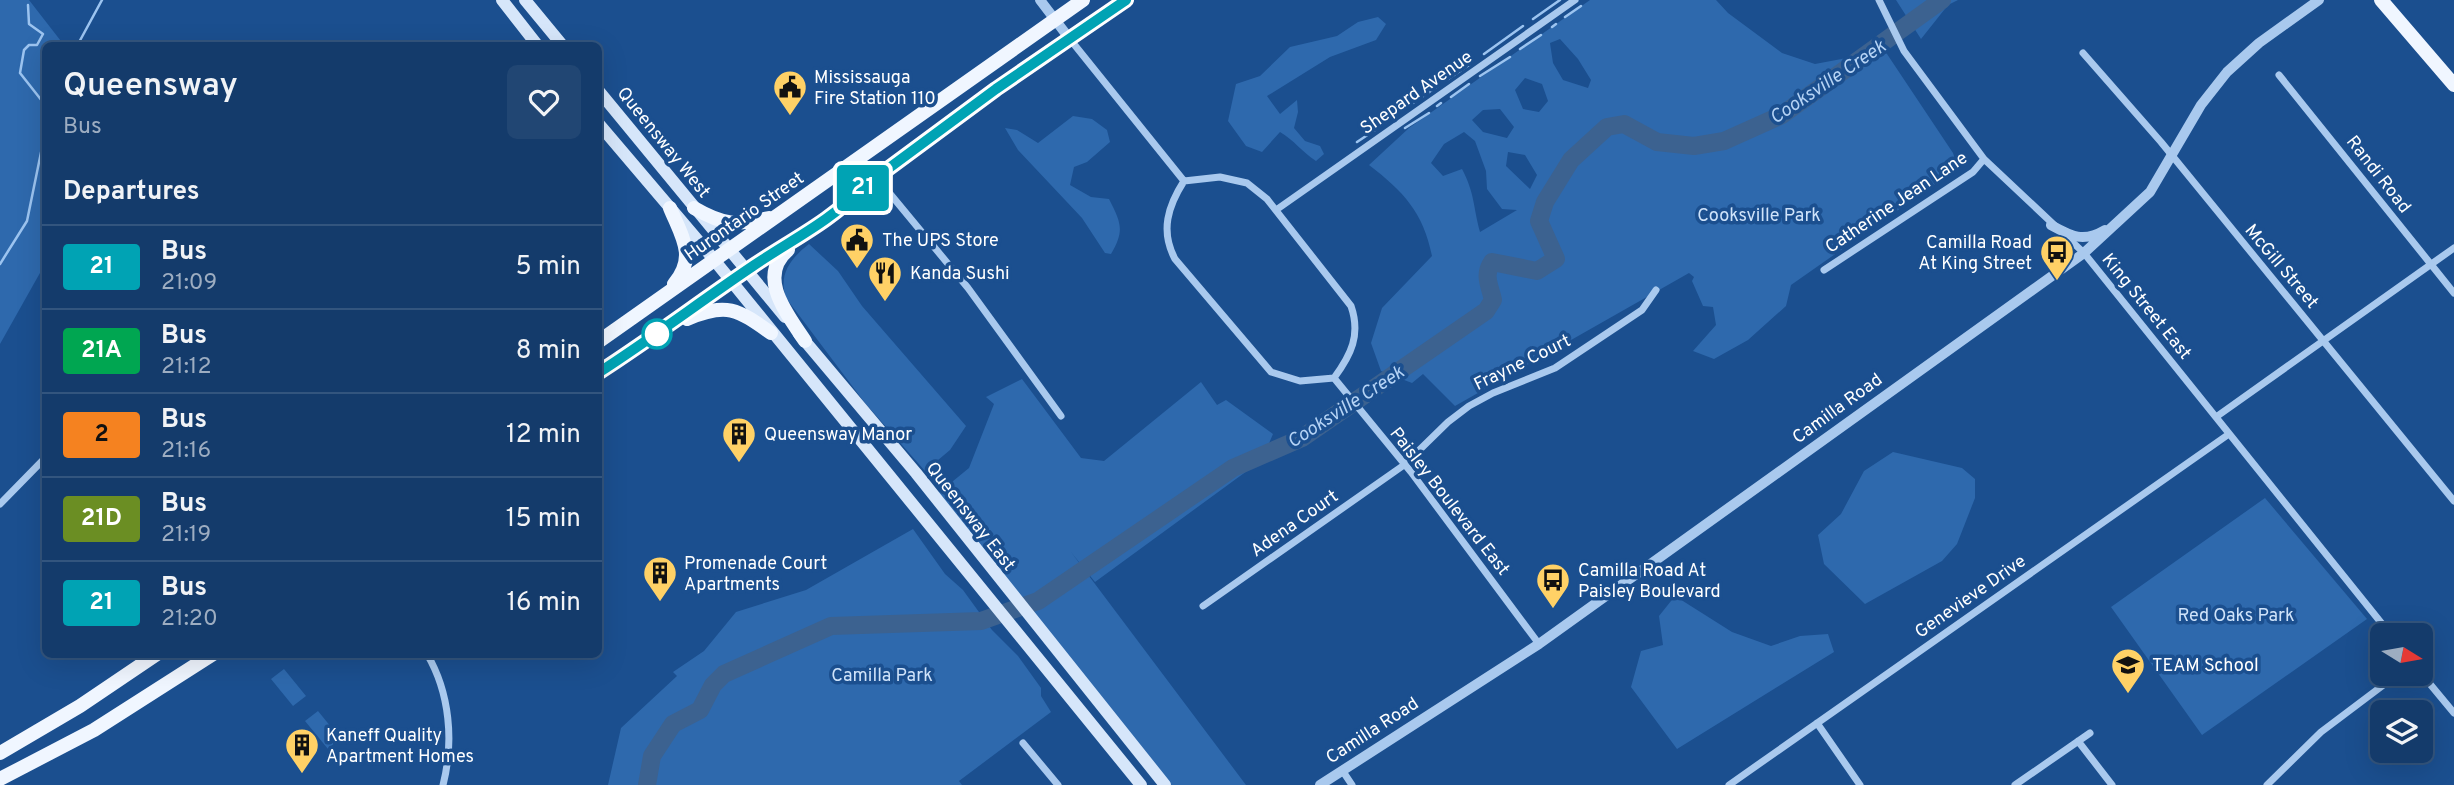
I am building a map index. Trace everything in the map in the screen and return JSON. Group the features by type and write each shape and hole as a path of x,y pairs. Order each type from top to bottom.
{"main road":[{"path":"502,0 535,42"},
{"path":"525,0 560,42"},
{"name":"Hurontario Street","path":"602,339 1083,0"},
{"path":"805,341 777,298 774,278 779,257 877,178 1069,38 1126,0"},
{"path":"2381,0 2454,85"},
{"name":"Queensway West","path":"602,95 746,270"},
{"name":"Queensway West","path":"602,128 731,282"},
{"path":"666,294 685,271 687,259 686,248 670,208"},
{"path":"694,208 712,219 730,224 777,216"},
{"path":"602,370 746,270 801,238"},
{"name":"Queensway East","path":"746,270 915,473 1165,785"},
{"name":"Queensway East","path":"731,282 1141,785"},
{"path":"666,328 722,308 743,314 771,333"},
{"path":"0,753 80,706 151,658"},
{"path":"0,779 94,730 207,658"}],"street":[{"path":"1040,0 1184,181"},
{"name":"Shepard Avenue","path":"1276,210 1575,0"},
{"name":"King Street East","path":"1880,0 1899,43 1984,159 2051,225 2084,253 2381,623"},
{"name":"Camilla Road","path":"1320,785 1539,643 2084,253 2150,192 2201,105 2227,72 2259,43 2319,0"},
{"name":"McGill Street","path":"2083,53 2454,501"},
{"name":"Randi Road","path":"2279,75 2454,293"},
{"name":"Catherine Jean Lane","path":"1824,270 1973,172 1984,159"},
{"path":"1220,177 1237,179 1256,189 1276,210 1351,306 1356,320 1356,338 1350,354 1334,378 1300,381 1270,372 1175,259 1169,248 1167,223 1173,198 1184,181 1220,177"},
{"path":"877,178 968,288 1061,416"},
{"path":"2051,225 2075,239 2087,238 2130,212"},
{"path":"2216,417 2454,248"},
{"name":"Frayne Court","path":"1404,465 1448,422 1469,406 1493,393 1555,368 1642,310 1656,290"},
{"name":"Paisley Boulevard East","path":"1334,378 1404,465 1539,643"},
{"name":"Genevieve Drive","path":"1729,785 2229,434"},
{"path":"0,504 42,461"},
{"name":"Adena Court","path":"1203,607 1404,465"},
{"path":"429,658 440,681 448,721 443,785"},
{"path":"2267,785 2321,732 2382,686"},
{"path":"2432,686 2454,713"},
{"path":"1817,723 1860,785"},
{"path":"2015,785 2090,733"},
{"path":"2078,741 2112,785"},
{"path":"1023,743 1058,785"},
{"path":"1342,770 1352,785"}],"green space":[{"path":"0,0 29,0 62,42 42,42 42,269 0,344"},
{"name":"Cooksville Park","path":"1590,0 1716,0 1728,13 1782,53 1815,64 1852,57 1877,39 1953,153 1958,168 1791,285 1786,306 1748,340 1714,359 1693,351 1716,325 1713,307 1703,306 1692,281 1694,277 1689,273 1455,406 1423,374 1412,383 1381,371 1371,343 1382,308 1432,256 1423,227 1410,204 1369,165 1409,128","holes":["1560,39 1578,59 1591,80 1588,88 1563,80 1553,63 1550,43","1525,78 1542,84 1548,101 1539,112 1523,109 1515,90","1500,109 1514,127 1507,138 1483,132 1472,120 1483,110","1464,132 1475,141 1486,171 1487,189 1502,209 1517,210 1480,232 1472,193 1462,169 1443,176 1431,163 1444,144","1508,152 1525,155 1537,175 1530,189 1506,166"]},
{"path":"1896,0 1958,0 1948,5 1921,39"},
{"path":"1378,17 1386,24 1376,40 1330,57 1267,96 1280,114 1297,100 1298,112 1294,128 1305,141 1320,146 1324,154 1316,161 1280,132 1262,152 1246,146 1228,121 1236,84 1260,76 1290,47 1337,36 1358,22"},
{"path":"1073,116 1092,119 1107,130 1110,142 1087,162 1074,167 1070,185 1091,197 1109,199 1120,226 1111,254 1105,253 1082,218 1018,150 1005,128 1017,130 1038,143"},
{"path":"809,244 838,271 862,306 966,426 950,450 925,471 865,403 786,298 785,274 792,261"},
{"path":"1022,379 1081,458 1104,461 1201,382 1217,405 1226,400 1273,434 1262,460 1095,582 1071,552 1246,785 1170,785 936,495 969,468 994,404 986,397"},
{"path":"1893,452 1962,468 1975,479 1975,498 1957,544 1942,561 1865,604 1824,564 1818,535 1841,514 1864,471"},
{"name":"Red Oaks Park","path":"2265,498 2367,619 2202,735 2111,607"},
{"name":"Camilla Park","path":"913,529 945,574 963,590 992,630 1018,656 1041,688 1041,696 1051,712 959,781 962,785 608,785 621,728 677,676 673,672 704,651 736,612 806,590"},
{"path":"1675,596 1732,632 1771,646 1800,636 1828,634 1834,652 1677,749 1631,687 1641,651 1663,645 1659,616"},
{"path":"284,669 306,696 293,706 271,679"},
{"path":"318,711 340,738 328,749 305,721"}],"waterway":[{"path":"79,42 102,0"},
{"path":"1533,19 1560,0"},
{"name":"Cooksville Creek","path":"647,785 652,756 673,724 700,710 713,685 724,674 831,626 981,621 1038,601 1233,468 1302,438 1486,311 1493,300 1488,276 1492,262 1537,271 1556,259 1539,221 1545,202 1571,160 1607,127 1624,124 1657,142 1694,146 1724,141 1782,115 1942,0"},
{"path":"28,5 29,24 43,34 37,45 29,45 24,50 20,73 42,101"},
{"path":"1565,17 1581,6"},
{"path":"1552,27 1556,24"},
{"path":"1484,54 1523,26"},
{"path":"1520,49 1541,35"},
{"path":"1480,76 1510,57"},
{"path":"1448,79 1469,65"},
{"path":"1451,97 1469,84"},
{"path":"1407,107 1438,86"},
{"path":"1437,106 1441,103"},
{"path":"1405,128 1429,113"},
{"path":"1386,122 1397,114"},
{"path":"1357,142 1378,128"},
{"path":"0,264 27,221 42,148"}],"bus line":[{"name":"21","path":"602,370 756,263 801,238 847,204 862,188 947,128 996,89 1126,0"}],"place":[{"name":"Mississauga Fire Station 110","path":"790,117"},
{"name":"The UPS Store","path":"857,270"},
{"name":"Camilla Road At King Street","path":"2057,282"},
{"name":"Kanda Sushi","path":"885,303"},
{"name":"Queensway Manor","path":"739,464"},
{"name":"Promenade Court Apartments","path":"660,603"},
{"name":"Camilla Road At Paisley Boulevard","path":"1553,610"},
{"name":"TEAM School","path":"2128,695"},
{"name":"Kaneff Quality Apartment Homes","path":"302,775"}]}
